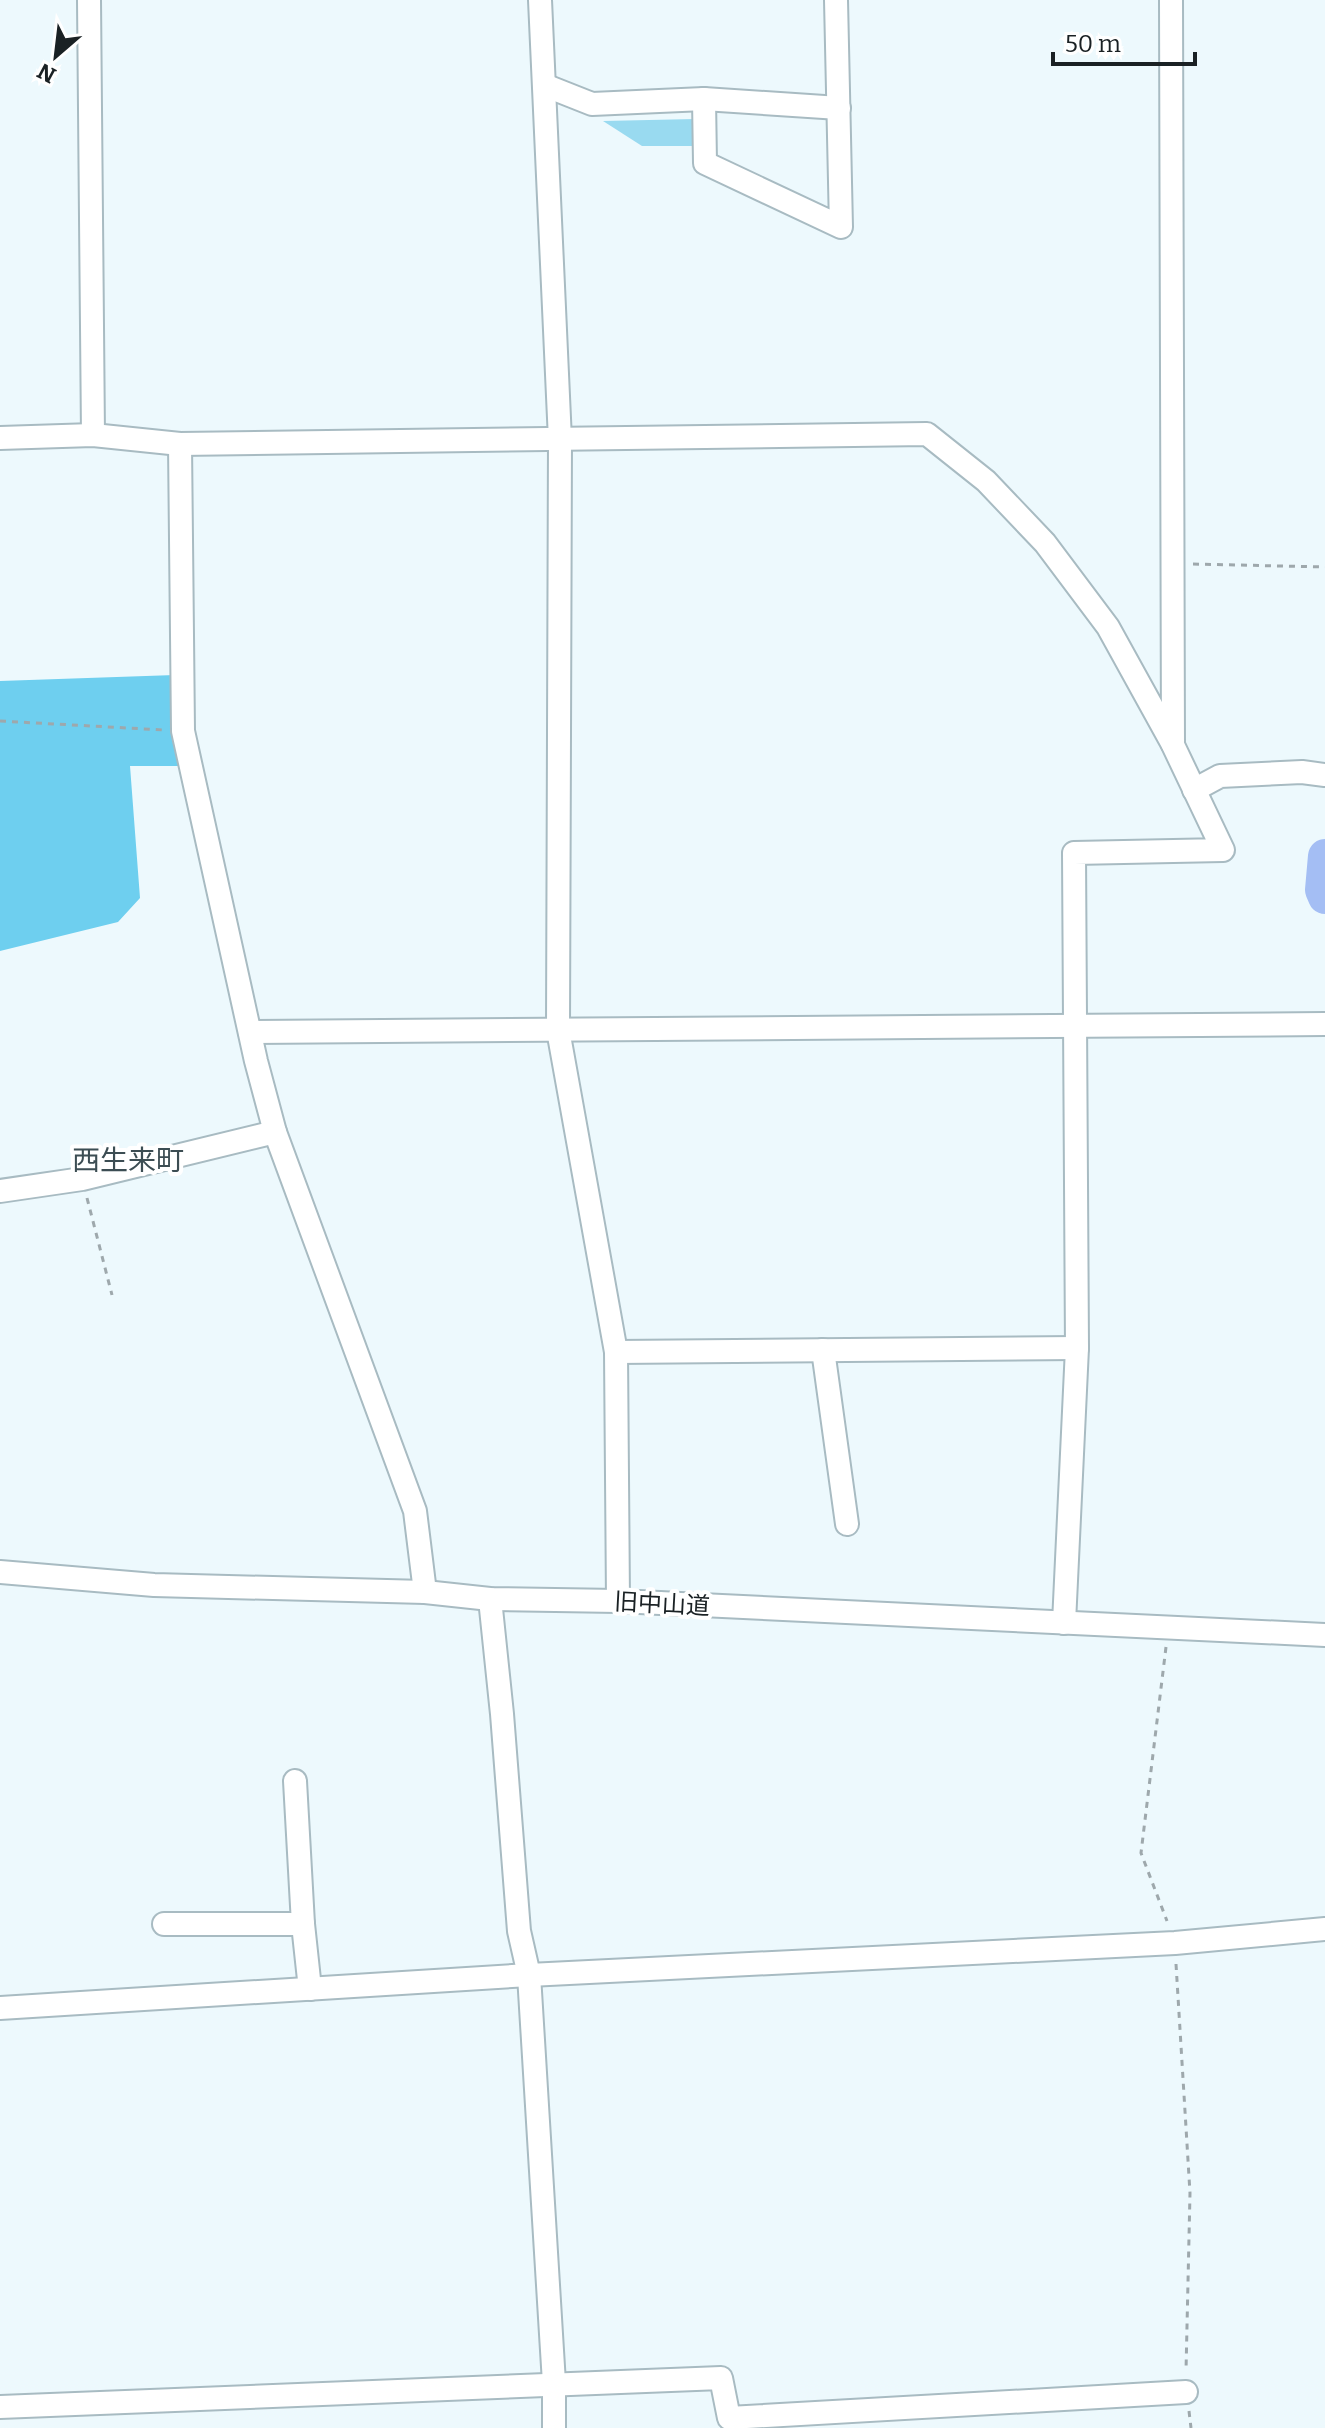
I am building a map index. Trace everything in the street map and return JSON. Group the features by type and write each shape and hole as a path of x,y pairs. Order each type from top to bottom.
{"street":[{"path":"89,0 93,435"},
{"path":"540,0 560,440 558,1030 616,1352 618,1601"},
{"path":"704,99 705,163 841,227 836,0"},
{"path":"1171,0 1173,745"},
{"path":"544,85 592,104 704,99 839,108"},
{"path":"0,438 93,435 180,444 927,434 986,481 1045,543 1108,627 1173,745 1223,850 1074,853 1077,1348 1064,1623"},
{"path":"180,444 183,731 275,1132 415,1511 425,1592"},
{"path":"1194,790 1220,776 1302,772 1325,775"},
{"path":"250,1032 1325,1024"},
{"path":"0,1191 82,1179 275,1132"},
{"path":"616,1352 1077,1348"},
{"path":"823,1350 847,1524"},
{"name":"旧中山道","path":"0,1572 154,1585 425,1592 490,1599 618,1601 1325,1635"},
{"path":"490,1599 519,1931 529,1975 554,2383 554,2428"},
{"path":"295,1781 310,1989"},
{"path":"164,1924 303,1924"},
{"path":"0,2008 529,1975 1175,1943 1325,1929"},
{"path":"0,2407 721,2378 729,2418 1186,2392"}],"path":[{"path":"1174,563 1325,567"},
{"path":"0,721 183,731"},
{"path":"82,1179 112,1295"},
{"path":"1169,1627 1141,1853 1175,1943 1190,2193 1186,2392 1191,2428"}],"shaded area":[{"path":"695,119 695,146 642,146 603,121"},
{"path":"175,675 183,766 130,766 140,898 118,922 0,951 0,681"}],"waterway":[{"path":"1325,856 1322,890 1325,897"}],"district":[{"name":"西生来町","path":"128,1160"}]}
